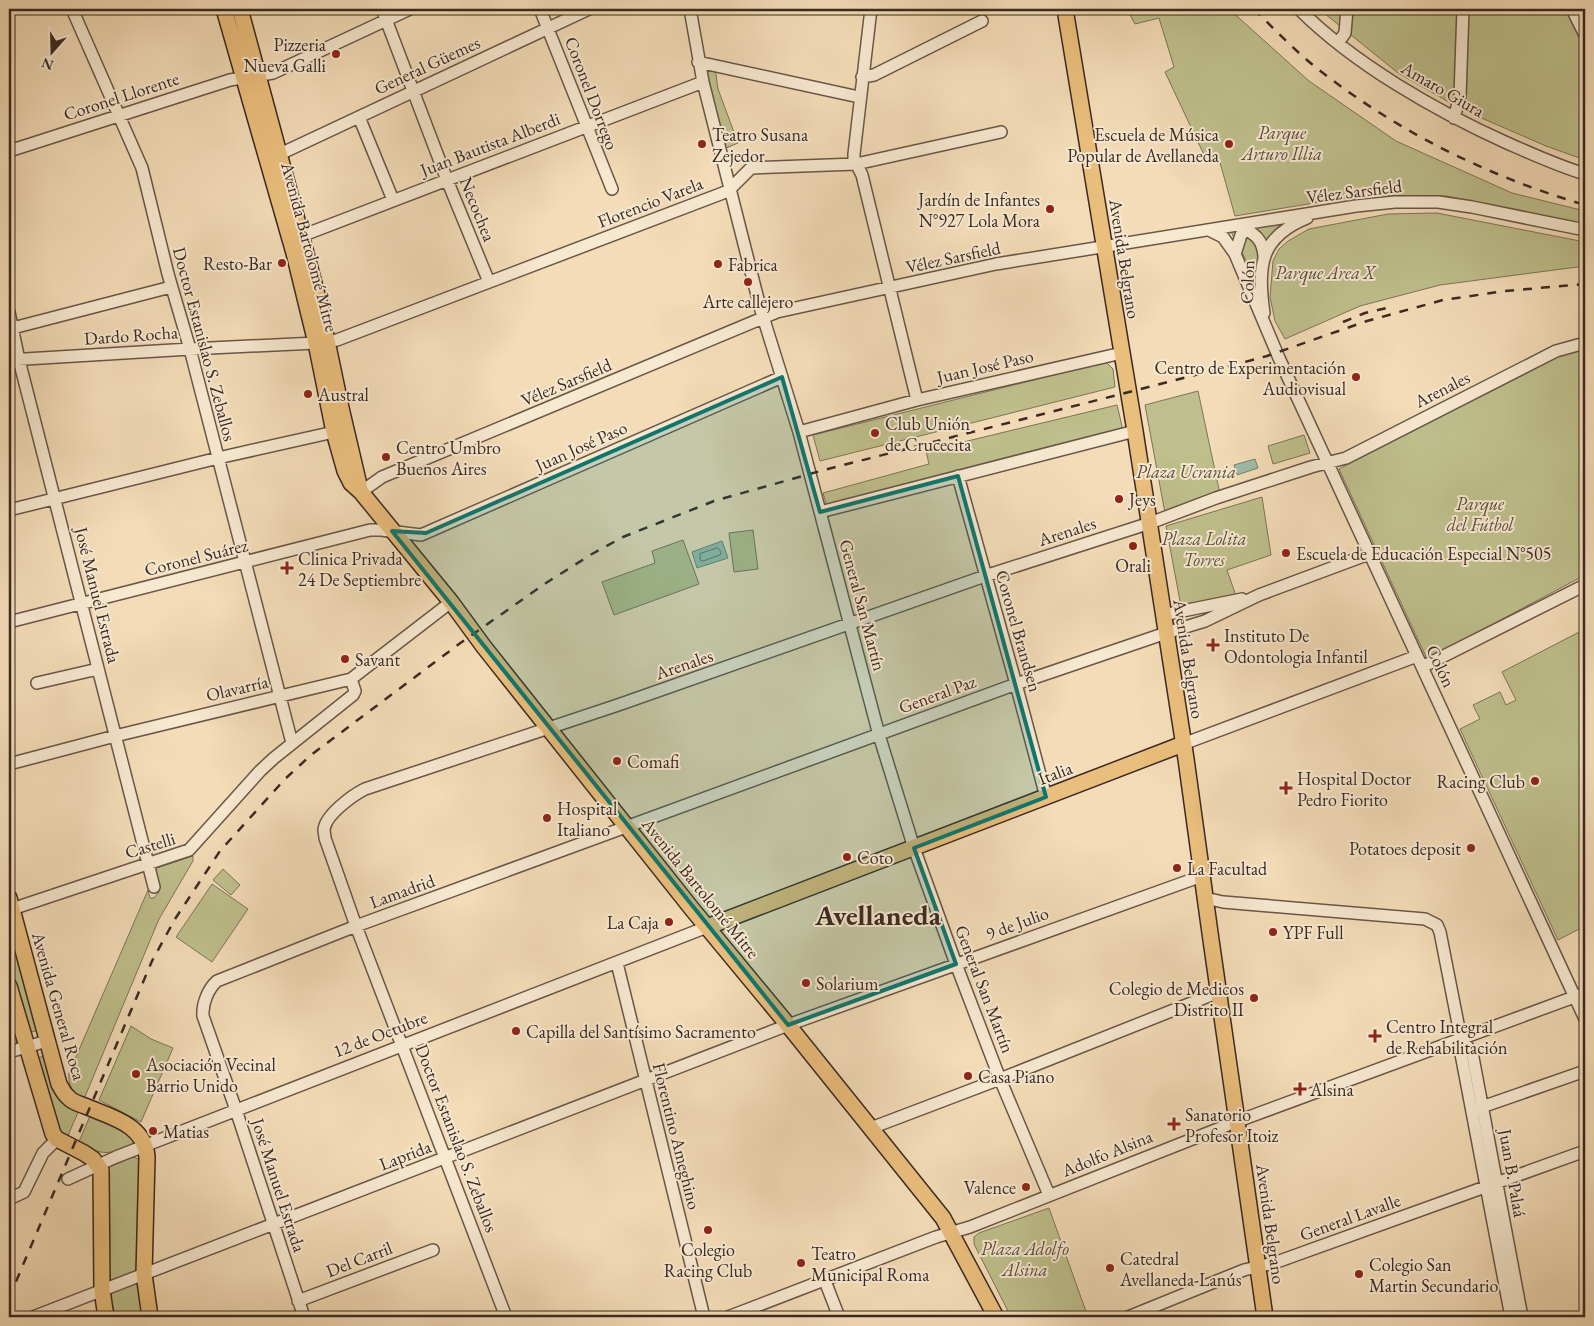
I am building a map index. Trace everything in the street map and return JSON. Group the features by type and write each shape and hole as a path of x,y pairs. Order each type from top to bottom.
{"main road":[{"name":"Avenida Bartolomé Mitre","path":"224,9 252,77 280,154 295,238"},
{"name":"Avenida Bartolomé Mitre","path":"240,9 252,77 295,238 318,298 334,432 345,471 351,483 361,492 450,602 707,927 943,1218 996,1317"},
{"name":"Avenida Belgrano","path":"1065,9 1103,248 1150,523 1265,1317"},
{"name":"Avenida Bartolomé Mitre","path":"322,342 361,492"},
{"name":"Italia","path":"707,927 1183,744"},
{"name":"Avenida General Roca","path":"10,906 59,1084 68,1098 128,1125 136,1132 145,1146"},
{"path":"9,986 51,1129 57,1139 84,1153 98,1166 101,1175 102,1290 106,1317"},
{"path":"145,1146 144,1274 150,1317"}],"street":[{"name":"Doctor Estanislao S. Zeballos","path":"72,9 142,168 171,287 190,349 292,743"},
{"name":"Coronel Llorente","path":"9,151 230,80 273,74 384,14 410,9"},
{"name":"Coronel Dorrego","path":"540,9 612,189"},
{"name":"General Güemes","path":"280,154 412,90 588,9"},
{"path":"871,9 859,97 854,154 856,164 862,175 917,400"},
{"name":"Amaro Giura","path":"1299,9 1338,43 1412,94 1454,118 1524,150 1585,174"},
{"path":"1454,118 1460,96 1463,9"},
{"path":"1572,9 1585,35"},
{"name":"General San Martín","path":"694,10 698,62 730,189 764,318 799,432 879,734 914,848 956,964 1000,1079 1049,1196"},
{"path":"1338,43 1345,33 1349,10"},
{"name":"Necochea","path":"384,14 447,180 489,282"},
{"path":"862,76 874,75 982,21"},
{"path":"698,62 859,97"},
{"name":"Juan Bautista Alberdi","path":"295,238 703,82"},
{"path":"359,117 393,200"},
{"name":"Florencio Varela","path":"322,342 338,340 723,193 730,189 748,169 756,167 856,164 1001,132"},
{"name":"Vélez Sarsfield","path":"361,492 382,477 777,312 996,264 1208,230 1246,226 1324,211 1395,202 1438,202 1472,207 1585,230"},
{"name":"Colón","path":"1266,327 1262,288 1264,257 1269,245 1280,232 1324,211"},
{"path":"1235,254 1238,240 1246,226 1262,244 1264,257"},
{"name":"Colón","path":"1208,230 1223,237 1235,254 1369,554 1580,995 1585,1019"},
{"path":"11,328 171,287"},
{"name":"José Manuel Estrada","path":"9,312 14,360 55,499 154,887"},
{"name":"Dardo Rocha","path":"14,360 322,342"},
{"name":"Arenales","path":"549,728 618,706 985,576 1150,523 1216,498 1327,462 1346,458 1556,351 1585,343"},
{"name":"Juan José Paso","path":"799,432 917,400 1122,353"},
{"name":"Juan José Paso","path":"392,531 417,535 426,533 782,377"},
{"path":"820,512 1135,431"},
{"path":"9,510 218,458 334,432"},
{"name":"Coronel Brandsen","path":"958,476 1046,797"},
{"name":"Coronel Suárez","path":"9,622 370,530 392,531"},
{"name":"General Paz","path":"628,827 1016,684 1213,619 1259,595 1369,554"},
{"path":"1422,667 1585,585"},
{"name":"General Paz","path":"1163,616 1259,595"},
{"name":"Olavarría","path":"9,764 115,736 351,679 450,602"},
{"name":"Italia","path":"1183,744 1417,656"},
{"path":"37,683 98,669"},
{"name":"Castelli","path":"10,906 189,850 260,771 353,695 355,690 351,679"},
{"name":"Doctor Estanislao S. Zeballos","path":"506,1317 356,926 324,829 326,823 345,801 365,789 549,728"},
{"name":"Lamadrid","path":"204,1006 211,987 217,981 356,926 628,827"},
{"name":"9 de Julio","path":"788,1025 1202,876"},
{"name":"Juan B. Palaá","path":"1205,898 1223,902 1424,919 1437,925 1461,1039 1461,1054 1471,1111 1510,1317"},
{"name":"12 de Octubre","path":"68,1179 116,1156 707,927"},
{"name":"Florentino Ameghino","path":"617,963 704,1317"},
{"path":"871,1128 1218,992"},
{"name":"Adolfo Alsina","path":"728,1317 1049,1196 1238,1121 1580,995"},
{"name":"José Manuel Estrada","path":"204,1006 203,1016 304,1317"},
{"name":"Laprida","path":"33,1317 788,1025"},
{"name":"Juan B. Palaá","path":"1461,1039 1472,1052 1522,1317"},
{"path":"9,1052 47,1041"},
{"path":"1471,1111 1585,1071"},
{"path":"9,1199 24,1192 43,1152 57,1139"},
{"name":"General Lavalle","path":"1128,1317 1244,1270 1274,1263 1585,1151"},
{"name":"Del Carril","path":"298,1301 433,1250"},
{"path":"825,1281 839,1317"}],"highlighted area":[{"path":"782,377 820,512 958,476 1046,797 914,848 956,964 788,1025 392,531 426,533"}],"green space":[{"name":"Parque Arturo Illia","path":"1127,9 1229,9 1309,81 1396,141 1512,193 1585,211 1585,224 1447,196 1363,195 1235,216 1219,159 1206,159 1165,72 1174,67 1159,18 1135,24"},
{"path":"1319,9 1567,9 1585,44 1585,160 1546,146 1463,110 1398,73"},
{"path":"707,67 715,68 718,89 738,143 724,149 703,71"},
{"name":"Parque Area X","path":"1437,213 1585,242 1585,266 1440,285 1360,306 1285,339 1275,321 1270,297 1273,261 1279,249 1288,241 1309,229 1388,214"},
{"path":"1286,221 1265,241 1257,281 1230,230"},
{"name":"Parque del Fútbol","path":"1585,350 1585,575 1427,659 1339,469 1558,356"},
{"path":"1106,362 1113,369 1115,387 820,461 813,435"},
{"name":"Plaza Ucrania","path":"1198,391 1220,494 1165,513 1145,405"},
{"path":"1117,405 1122,426 1120,431 827,506 823,493 929,464 926,451"},
{"path":"1304,435 1310,453 1273,464 1268,446"},
{"name":"Plaza Lolita Torres","path":"1262,497 1271,555 1227,570 1236,596 1186,604 1180,601 1166,526"},
{"path":"753,530 758,569 734,572 729,533"},
{"path":"683,540 699,584 614,615 602,582 655,563 652,551"},
{"name":"Racing Club","path":"1585,629 1585,926 1558,940 1460,729 1480,719 1473,705 1500,692 1506,705 1516,700 1502,672"},
{"path":"193,856 193,861 159,919 84,1099 72,1089 69,1082 69,1073 148,890 150,898 154,898 159,892 154,875 157,868"},
{"path":"223,869 240,885 231,895 213,880"},
{"path":"212,884 248,909 212,962 176,937"},
{"path":"9,928 39,1030 28,1033 9,964"},
{"name":"Asociación Vecinal Barrio Unido","path":"131,1026 151,1039 173,1048 141,1122 99,1100"},
{"path":"42,1056 79,1110 67,1138 61,1136 37,1060"},
{"path":"90,1116 122,1128 134,1139 134,1143 112,1152 100,1152 78,1144"},
{"path":"133,1157 139,1159 137,1271 114,1281 107,1278 106,1170"},
{"name":"Plaza Adolfo Alsina","path":"1049,1208 1088,1317 1011,1317 974,1244 974,1237 979,1233"},
{"path":"144,1274 150,1317 106,1317 102,1290"}],"water":[{"path":"1255,459 1258,468 1237,475 1234,465"},
{"path":"722,541 728,558 697,568 692,552"}],"railway":[{"path":"1254,9 1323,73 1353,95 1416,134 1481,167 1550,194 1585,205"},
{"path":"9,1298 152,961 175,919 220,851 285,779 311,755 459,644 546,583 623,537 714,501 824,470 1267,356 1367,321 1443,300 1505,291 1585,284"},
{"path":"1343,322 1365,313 1391,307"}],"place":[{"name":"Pizzeria Nueva Galli","path":"336,54"},
{"name":"Teatro Susana Zejedor","path":"702,144"},
{"name":"Escuela de Música Popular de Avellaneda","path":"1229,144"},
{"name":"Jardín de Infantes N°927 Lola Mora","path":"1050,209"},
{"name":"Resto-Bar","path":"282,263"},
{"name":"Fabrica","path":"718,264"},
{"name":"Arte callejero","path":"748,282"},
{"name":"Centro de Experimentación Audiovisual","path":"1356,377"},
{"name":"Austral","path":"308,394"},
{"name":"Club Unión de Crucecita","path":"875,433"},
{"name":"Centro Umbro Buenos Aires","path":"386,457"},
{"name":"Jeys","path":"1119,499"},
{"name":"Orali","path":"1133,546"},
{"name":"Escuela de Educación Especial N°505","path":"1286,553"},
{"name":"Clinica Privada 24 De Septiembre","path":"287,568"},
{"name":"Instituto De Odontologia Infantil","path":"1213,645"},
{"name":"Savant","path":"345,659"},
{"name":"Comafi","path":"617,761"},
{"name":"Racing Club","path":"1535,781"},
{"name":"Hospital Doctor Pedro Fiorito","path":"1286,788"},
{"name":"Hospital Italiano","path":"547,818"},
{"name":"Potatoes deposit","path":"1471,848"},
{"name":"Coto","path":"847,857"},
{"name":"La Facultad","path":"1177,868"},
{"name":"La Caja","path":"669,922"},
{"name":"YPF Full","path":"1273,932"},
{"name":"Solarium","path":"806,983"},
{"name":"Colegio de Medicos Distrito II","path":"1254,998"},
{"name":"Capilla del Santísimo Sacramento","path":"516,1031"},
{"name":"Centro Integral de Rehabilitación","path":"1375,1036"},
{"name":"Asociación Vecinal Barrio Unido","path":"136,1074"},
{"name":"Casa Piano","path":"968,1076"},
{"name":"Alsina","path":"1300,1089"},
{"name":"Sanatorio Profesor Itoiz","path":"1174,1124"},
{"name":"Matias","path":"153,1131"},
{"name":"Valence","path":"1026,1187"},
{"name":"Colegio Racing Club","path":"708,1230"},
{"name":"Teatro Municipal Roma","path":"801,1263"},
{"name":"Catedral Avellaneda-Lanús","path":"1110,1268"},
{"name":"Colegio San Martin Secundario","path":"1359,1274"}],"district":[{"name":"Avellaneda","path":"878,915"}]}
